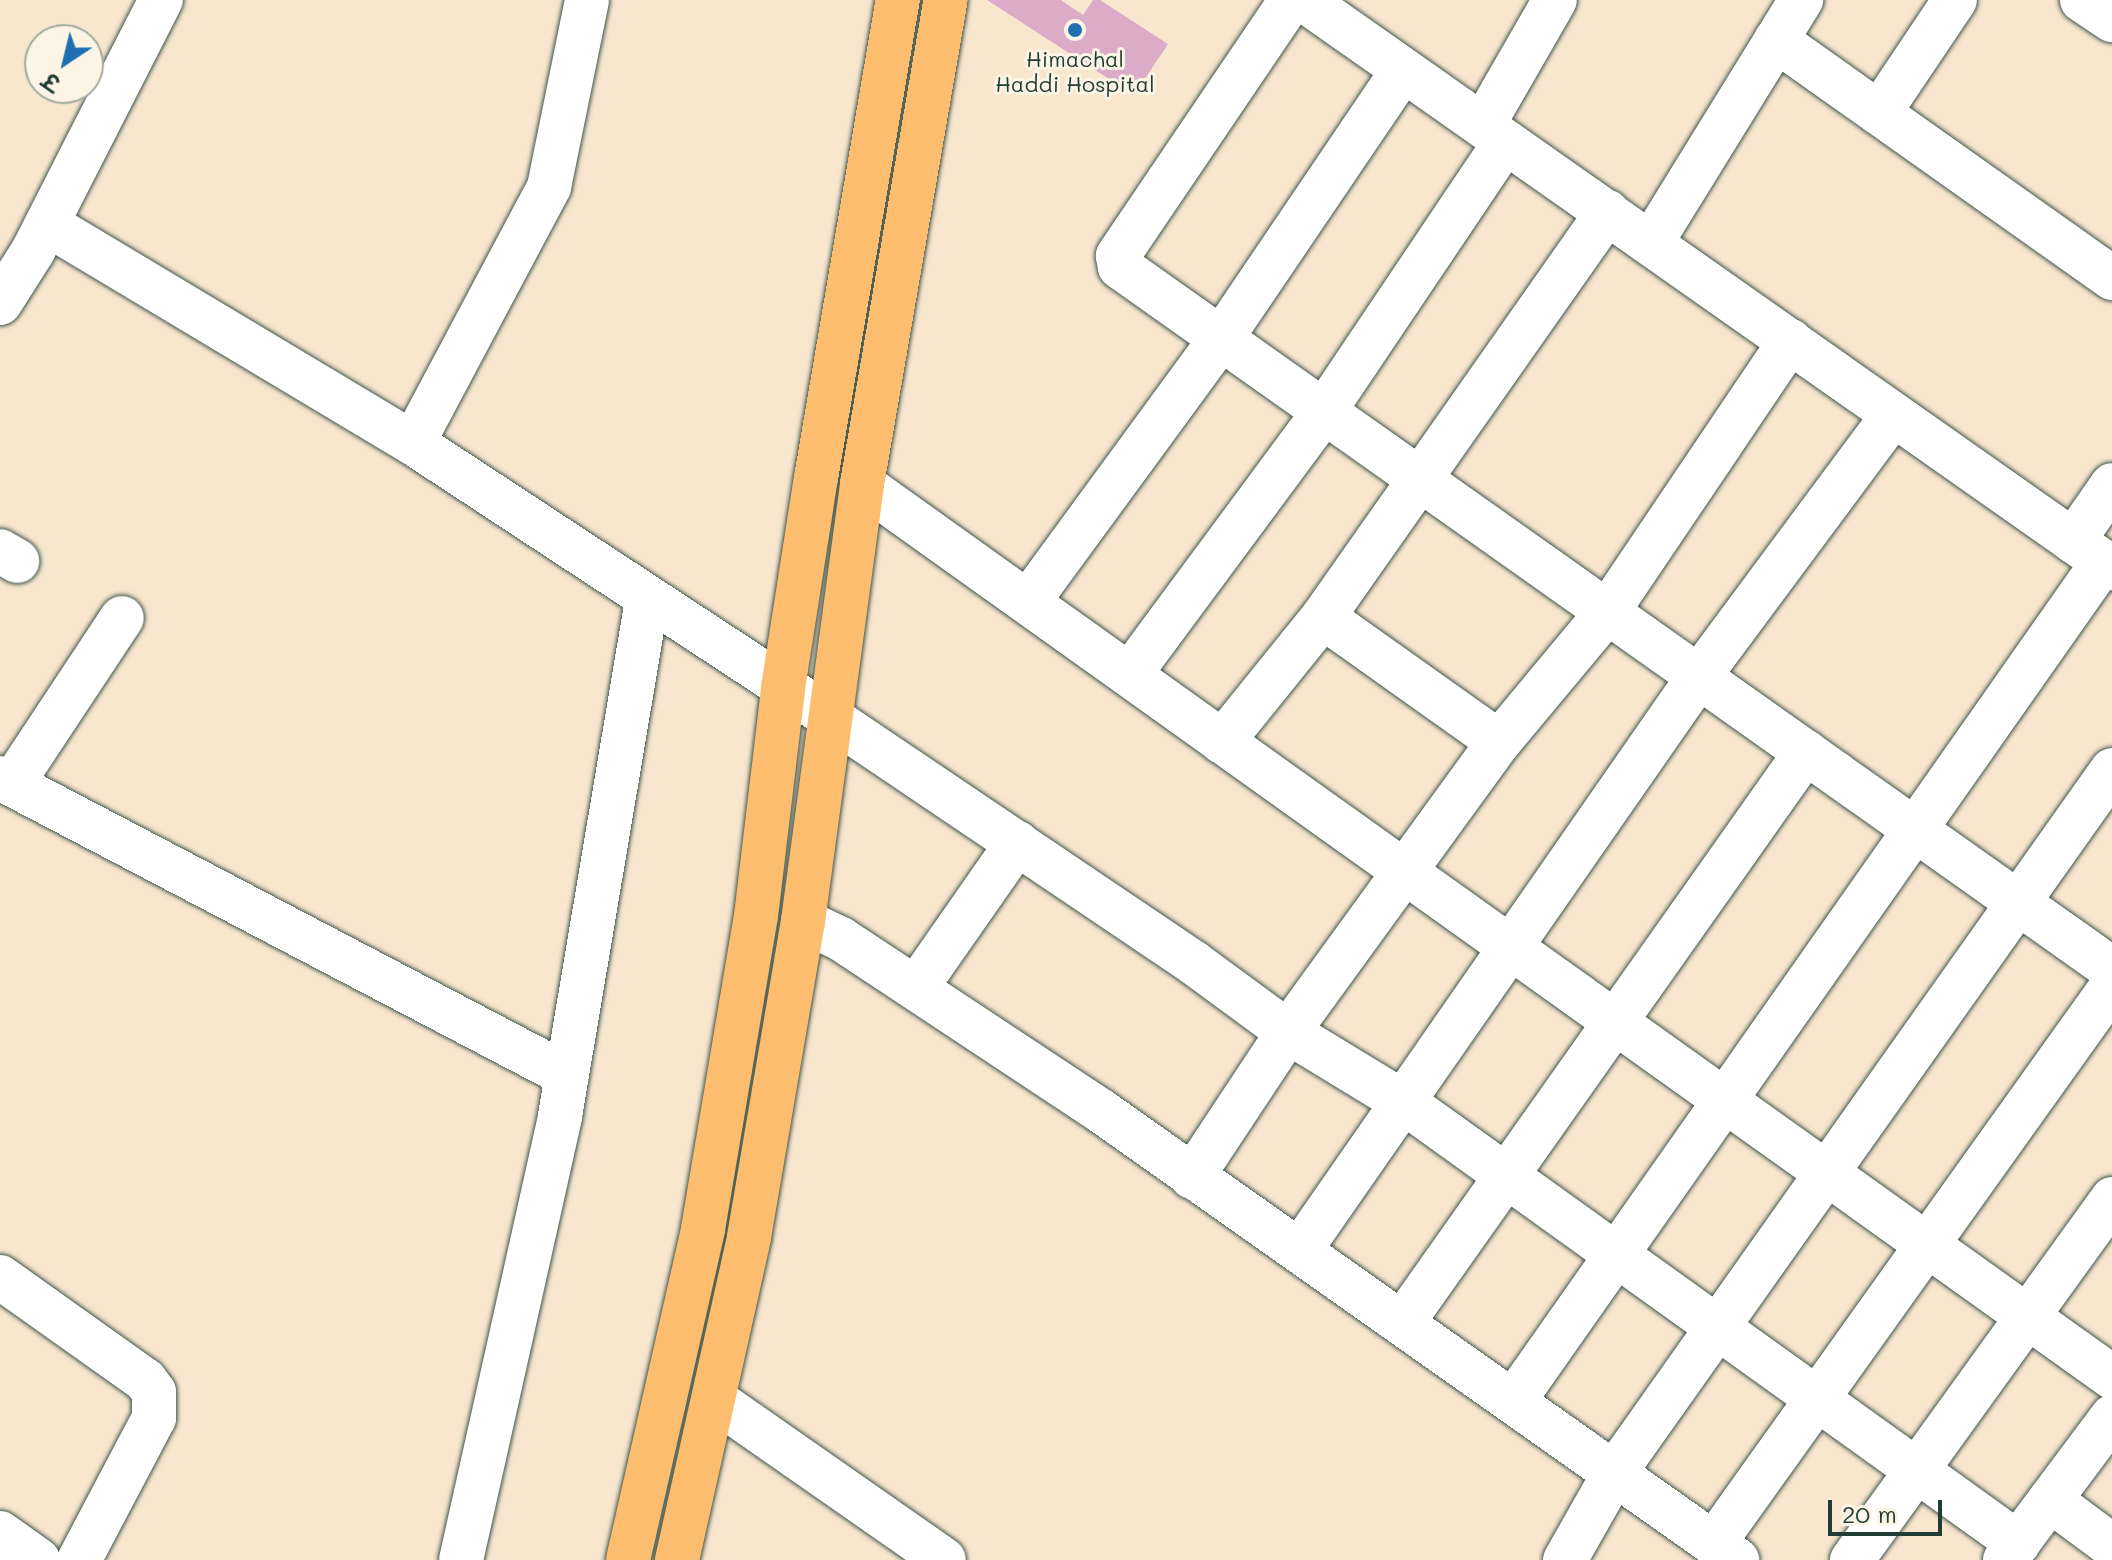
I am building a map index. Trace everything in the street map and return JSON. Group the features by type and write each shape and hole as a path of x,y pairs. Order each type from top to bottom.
{"main road":[{"path":"628,1560 703,1229 756,916 783,688 898,0"},
{"path":"677,1560 749,1237 803,921 828,716 862,484 946,0"}],"street":[{"path":"0,303 47,224 161,0"},
{"path":"413,443 549,187 587,0"},
{"path":"1130,674 1325,410 1494,133 1555,0"},
{"path":"1651,243 1801,0"},
{"path":"1879,113 1955,0"},
{"path":"2082,0 2112,20"},
{"path":"2096,557 1306,2 1118,256 1120,267 1223,336 1608,611 1697,679 1806,752 2112,969"},
{"path":"1776,40 2112,278"},
{"path":"1028,602 1223,336 1403,70"},
{"path":"1222,742 1323,617 1608,212"},
{"path":"47,224 413,443 1017,843 1288,1032 1405,1103 1917,1471 2011,1552 2112,1417"},
{"path":"1192,1177 1288,1032 1408,873 1499,742 1608,611 1790,341"},
{"path":"1300,1250 1697,679 1893,415"},
{"path":"862,484 1616,1019 2112,1377"},
{"path":"1515,1399 1915,829 2096,557 2112,485"},
{"path":"461,1560 567,1075 647,600"},
{"path":"1323,617 1499,742"},
{"path":"122,618 6,781 567,1075"},
{"path":"1403,1322 1806,752"},
{"path":"1565,1560 1615,1472 2112,770"},
{"path":"916,988 1017,843"},
{"path":"803,921 916,988 1300,1250 1515,1399 1725,1552 1817,1399 2112,986"},
{"path":"1852,1560 2112,1199"},
{"path":"0,1277 145,1380 154,1392 154,1418 79,1560"},
{"path":"715,1400 944,1560"},
{"path":"2050,1500 2112,1546"},
{"path":"0,1533 38,1560"}],"building":[{"path":"987,0 1061,0 1083,15 1093,0 1100,0 1168,44 1134,95"}],"place":[{"name":"Himachal Haddi Hospital","path":"1075,30"}]}
